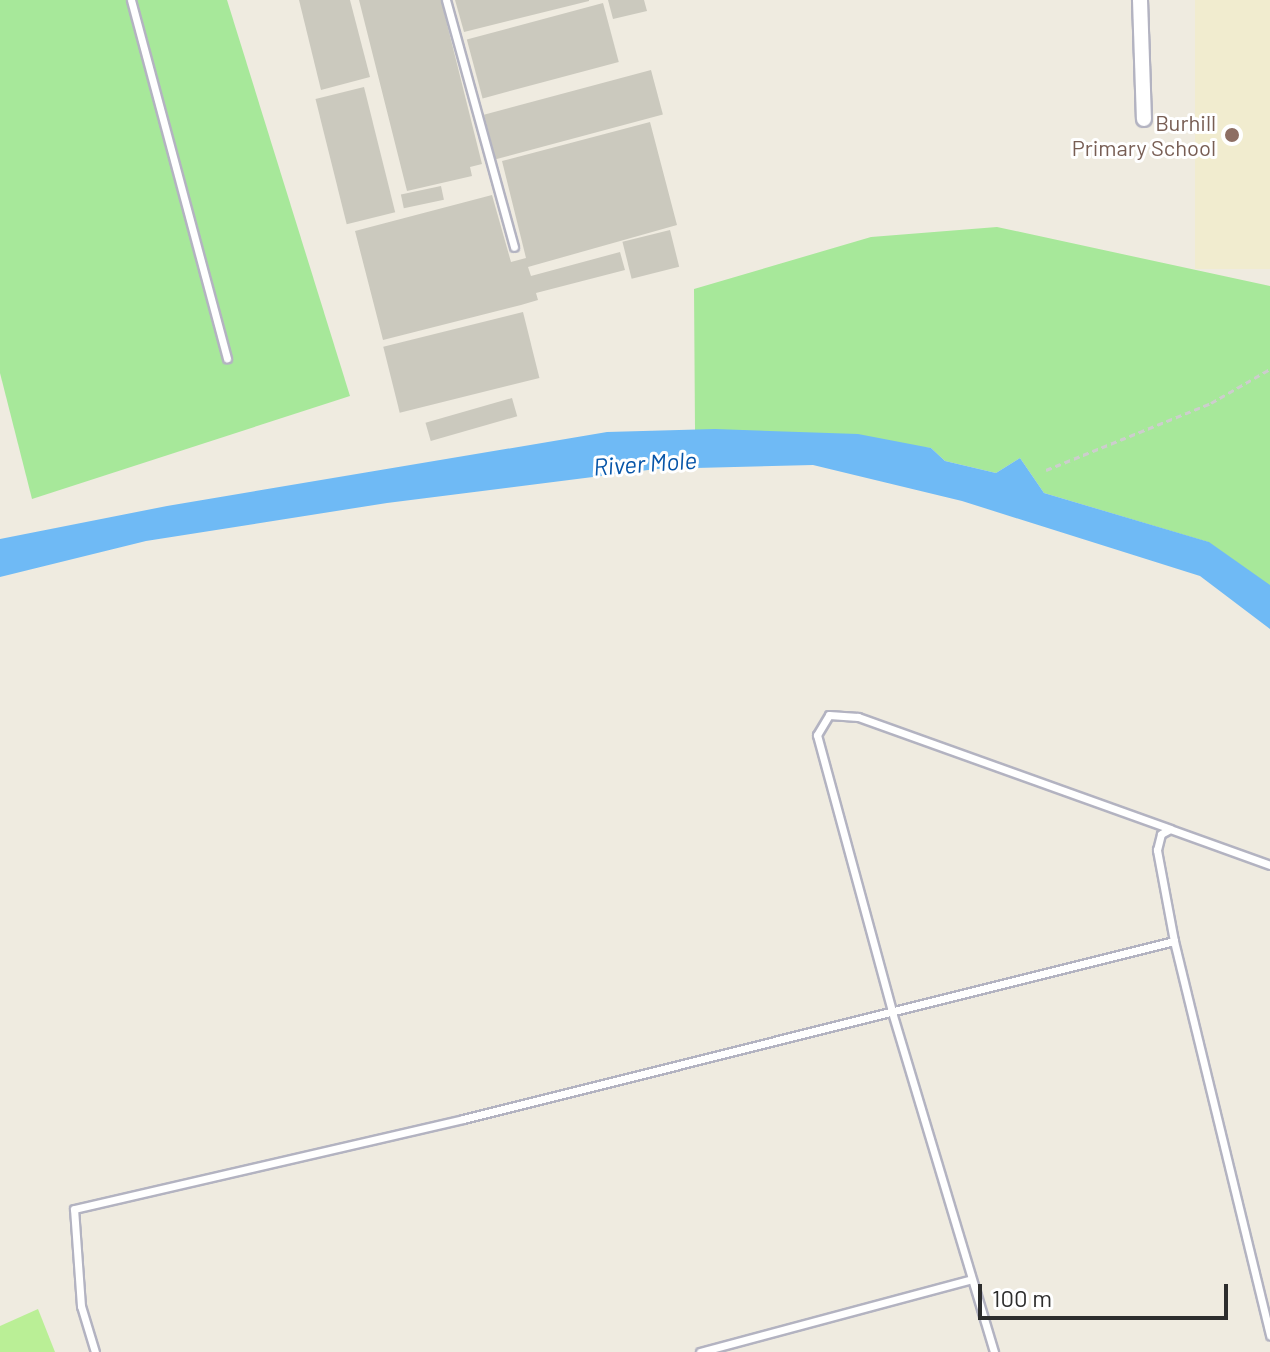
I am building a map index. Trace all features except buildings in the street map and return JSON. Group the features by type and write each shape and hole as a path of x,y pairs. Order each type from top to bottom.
{"street":[{"path":"1140,0 1144,119"}],"lane":[{"path":"131,0 227,358"},
{"path":"446,0 514,247"},
{"path":"994,1352 969,1280 817,735 829,715 858,717 1270,865"},
{"path":"1170,829 1161,834 1157,850 1174,941 1270,1336"},
{"path":"95,1352 81,1306 74,1209 448,1123 1174,941"},
{"path":"700,1352 969,1280"}],"path":[{"path":"1046,470 1211,403 1270,369"}],"shaded area":[{"name":"Burhill Primary School","path":"1195,0 1270,0 1270,269 1195,269"}],"green space":[{"path":"0,0 227,0 350,396 32,499 0,373"},
{"path":"997,227 1270,286 1270,586 1208,542 1044,493 1020,458 996,473 945,461 931,448 695,430 694,289 871,237"},
{"path":"38,1309 55,1352 0,1352 0,1326"}],"water":[{"name":"River Mole","path":"715,429 858,434 931,448 945,461 996,473 1020,458 1044,493 1209,542 1270,585 1270,629 1200,576 962,501 813,465 656,469 387,503 146,541 0,577 0,539 167,506 607,432"}],"place":[{"name":"Burhill Primary School","path":"1232,135"}]}
